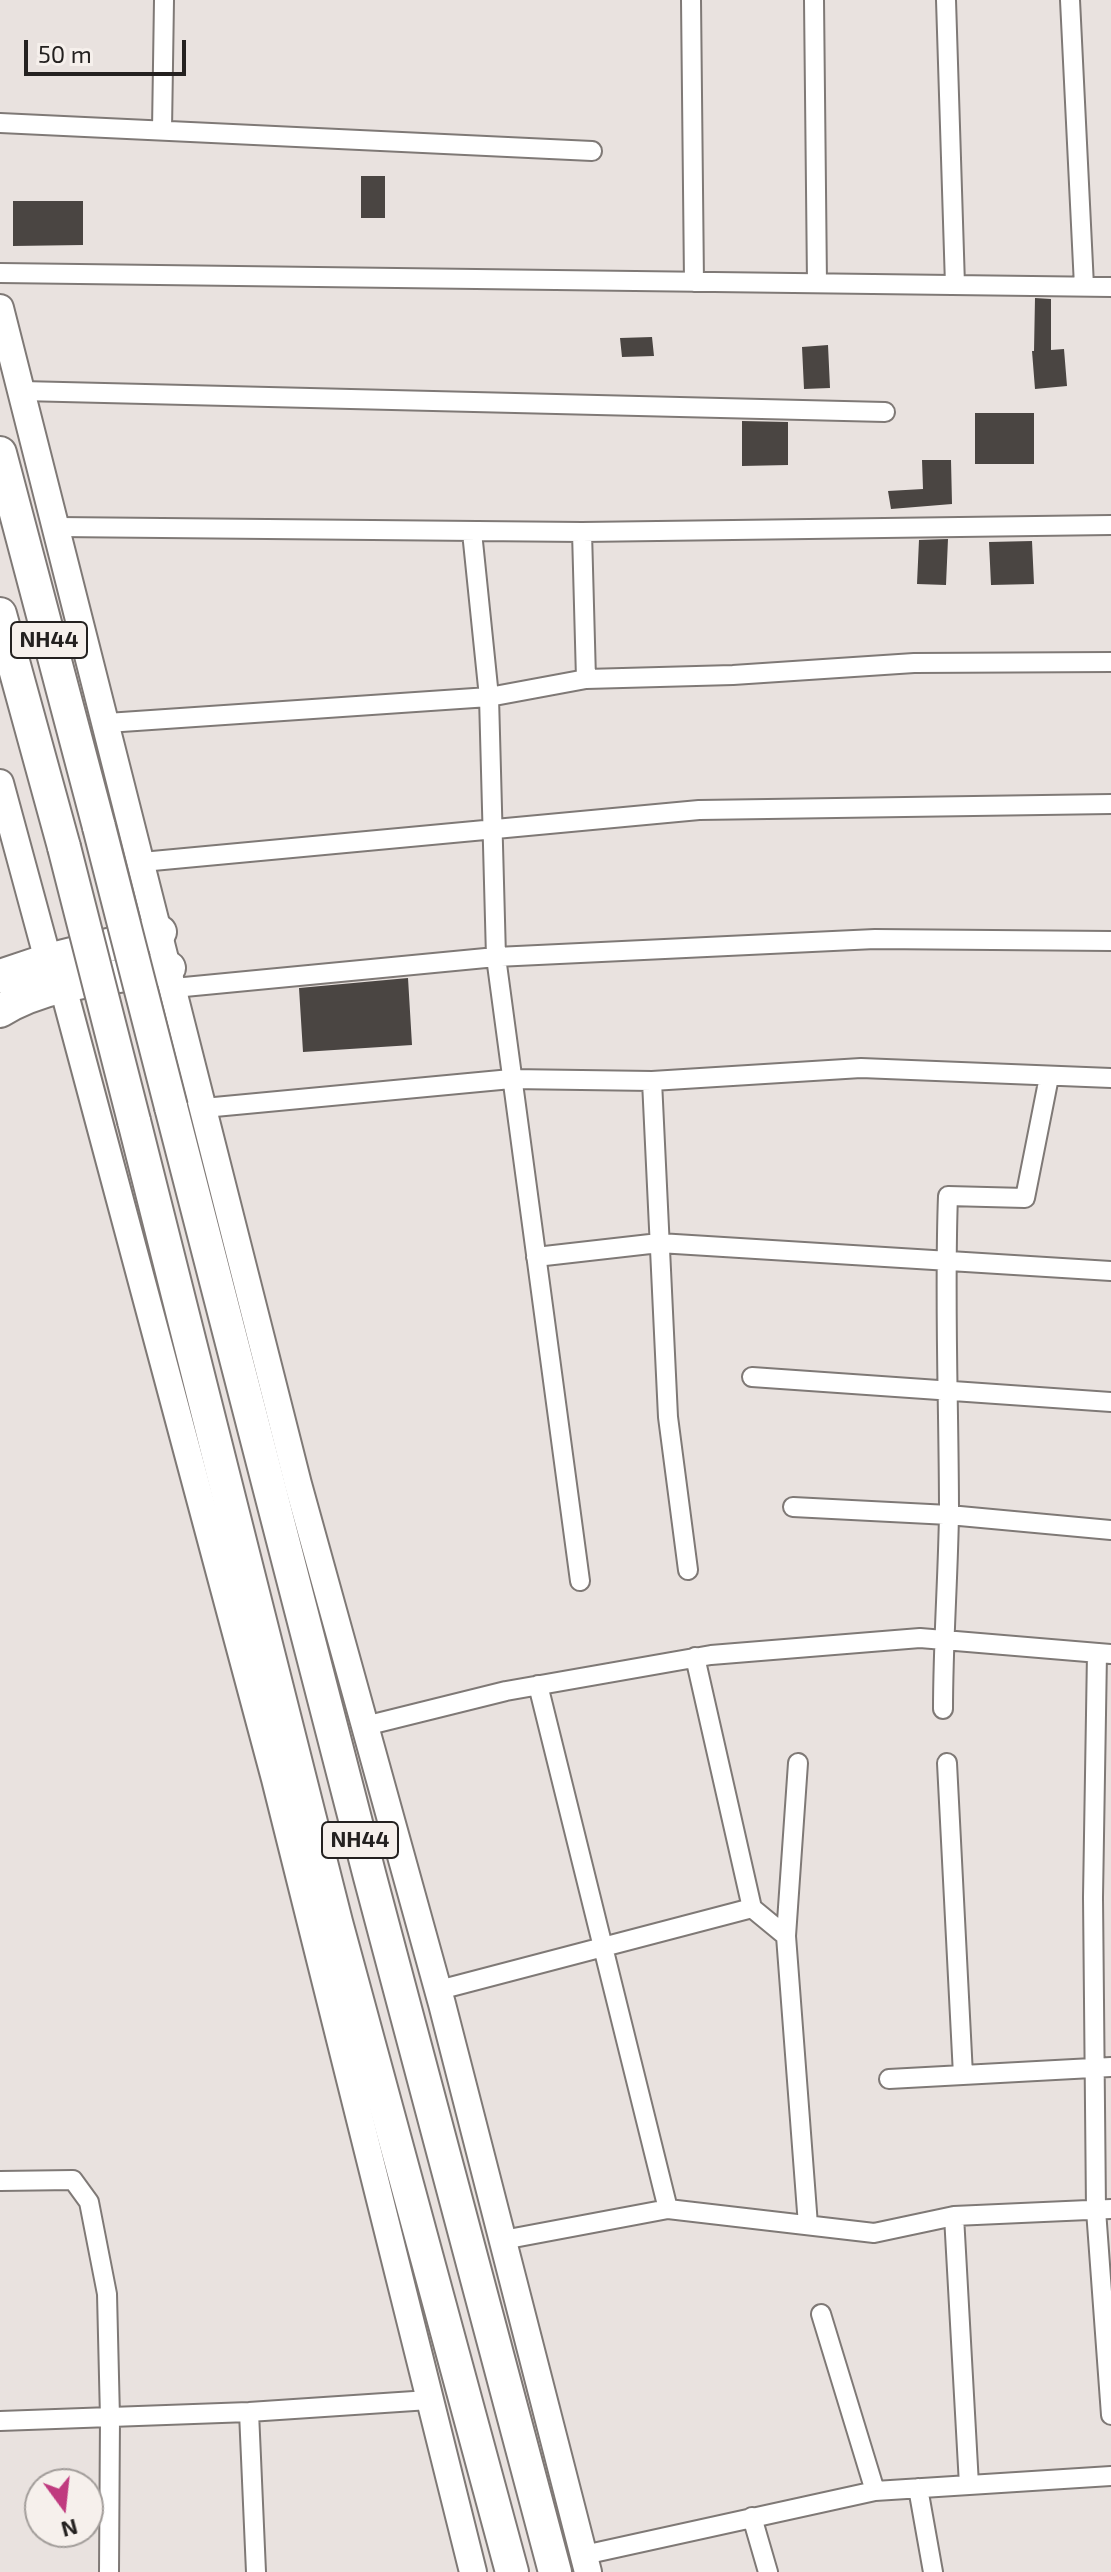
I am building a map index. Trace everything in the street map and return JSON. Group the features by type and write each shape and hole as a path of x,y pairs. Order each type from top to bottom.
{"highway":[{"name":"NH44","path":"0,453 370,1877 555,2572"},
{"name":"NH44","path":"0,614 64,847 336,1922 512,2572"},
{"path":"0,1011 56,974 160,932"},
{"path":"0,976 56,974 171,978"}],"street":[{"path":"162,130 164,0"},
{"path":"691,0 694,282"},
{"path":"814,0 817,283"},
{"path":"946,0 955,285"},
{"path":"1070,0 1084,286"},
{"path":"0,123 592,151"},
{"path":"0,273 1111,287"},
{"path":"0,308 298,1484 439,1990 586,2563 752,2517 875,2491 1111,2476"},
{"path":"22,391 885,412"},
{"path":"57,527 582,532 1111,525"},
{"path":"472,532 489,697 496,957 580,1581"},
{"path":"582,532 586,679"},
{"path":"107,723 489,697 586,679 733,675 914,663 1111,662"},
{"path":"0,783 56,974 279,1794 473,2572"},
{"path":"142,862 699,810 1111,804"},
{"path":"171,978 496,957 875,939 1111,941"},
{"path":"204,1108 511,1079 652,1081 861,1068 1111,1078"},
{"path":"943,1709 942,1639 949,1515 945,1260 948,1196 1025,1198 1049,1077"},
{"path":"652,1081 668,1417 688,1570"},
{"path":"536,1257 659,1243 1111,1271"},
{"path":"752,1377 1111,1402"},
{"path":"793,1507 949,1515 1111,1530"},
{"path":"365,1726 538,1685 695,1657 920,1638 1104,1653 1093,1897 1103,2068 1111,2415"},
{"path":"695,1657 752,1908 786,1936"},
{"path":"538,1685 668,2209"},
{"path":"798,1763 786,1936 808,2225"},
{"path":"947,1763 963,2075"},
{"path":"439,1990 752,1908"},
{"path":"889,2079 1103,2068"},
{"path":"0,2181 73,2180 89,2202 107,2294 109,2572"},
{"path":"503,2240 668,2209 874,2233 954,2216 1104,2210"},
{"path":"954,2216 969,2485"},
{"path":"821,2314 875,2491"},
{"path":"0,2421 249,2412 429,2400"},
{"path":"249,2412 256,2572"},
{"path":"918,2488 933,2572"},
{"path":"752,2517 768,2572"}],"building":[{"path":"361,176 385,176 385,218 361,218"},
{"path":"13,201 83,201 83,245 13,246"},
{"path":"1035,298 1051,299 1051,350 1064,349 1067,386 1035,389 1032,351"},
{"path":"652,337 654,356 622,357 620,338"},
{"path":"828,345 830,388 804,389 802,347"},
{"path":"975,413 1034,413 1034,464 975,464"},
{"path":"742,421 788,422 788,465 742,466"},
{"path":"922,460 951,460 952,504 891,509 888,491 923,489"},
{"path":"948,539 946,585 917,584 919,540"},
{"path":"1032,541 1034,584 991,585 989,542"},
{"path":"408,978 412,1045 303,1052 299,988"}]}
